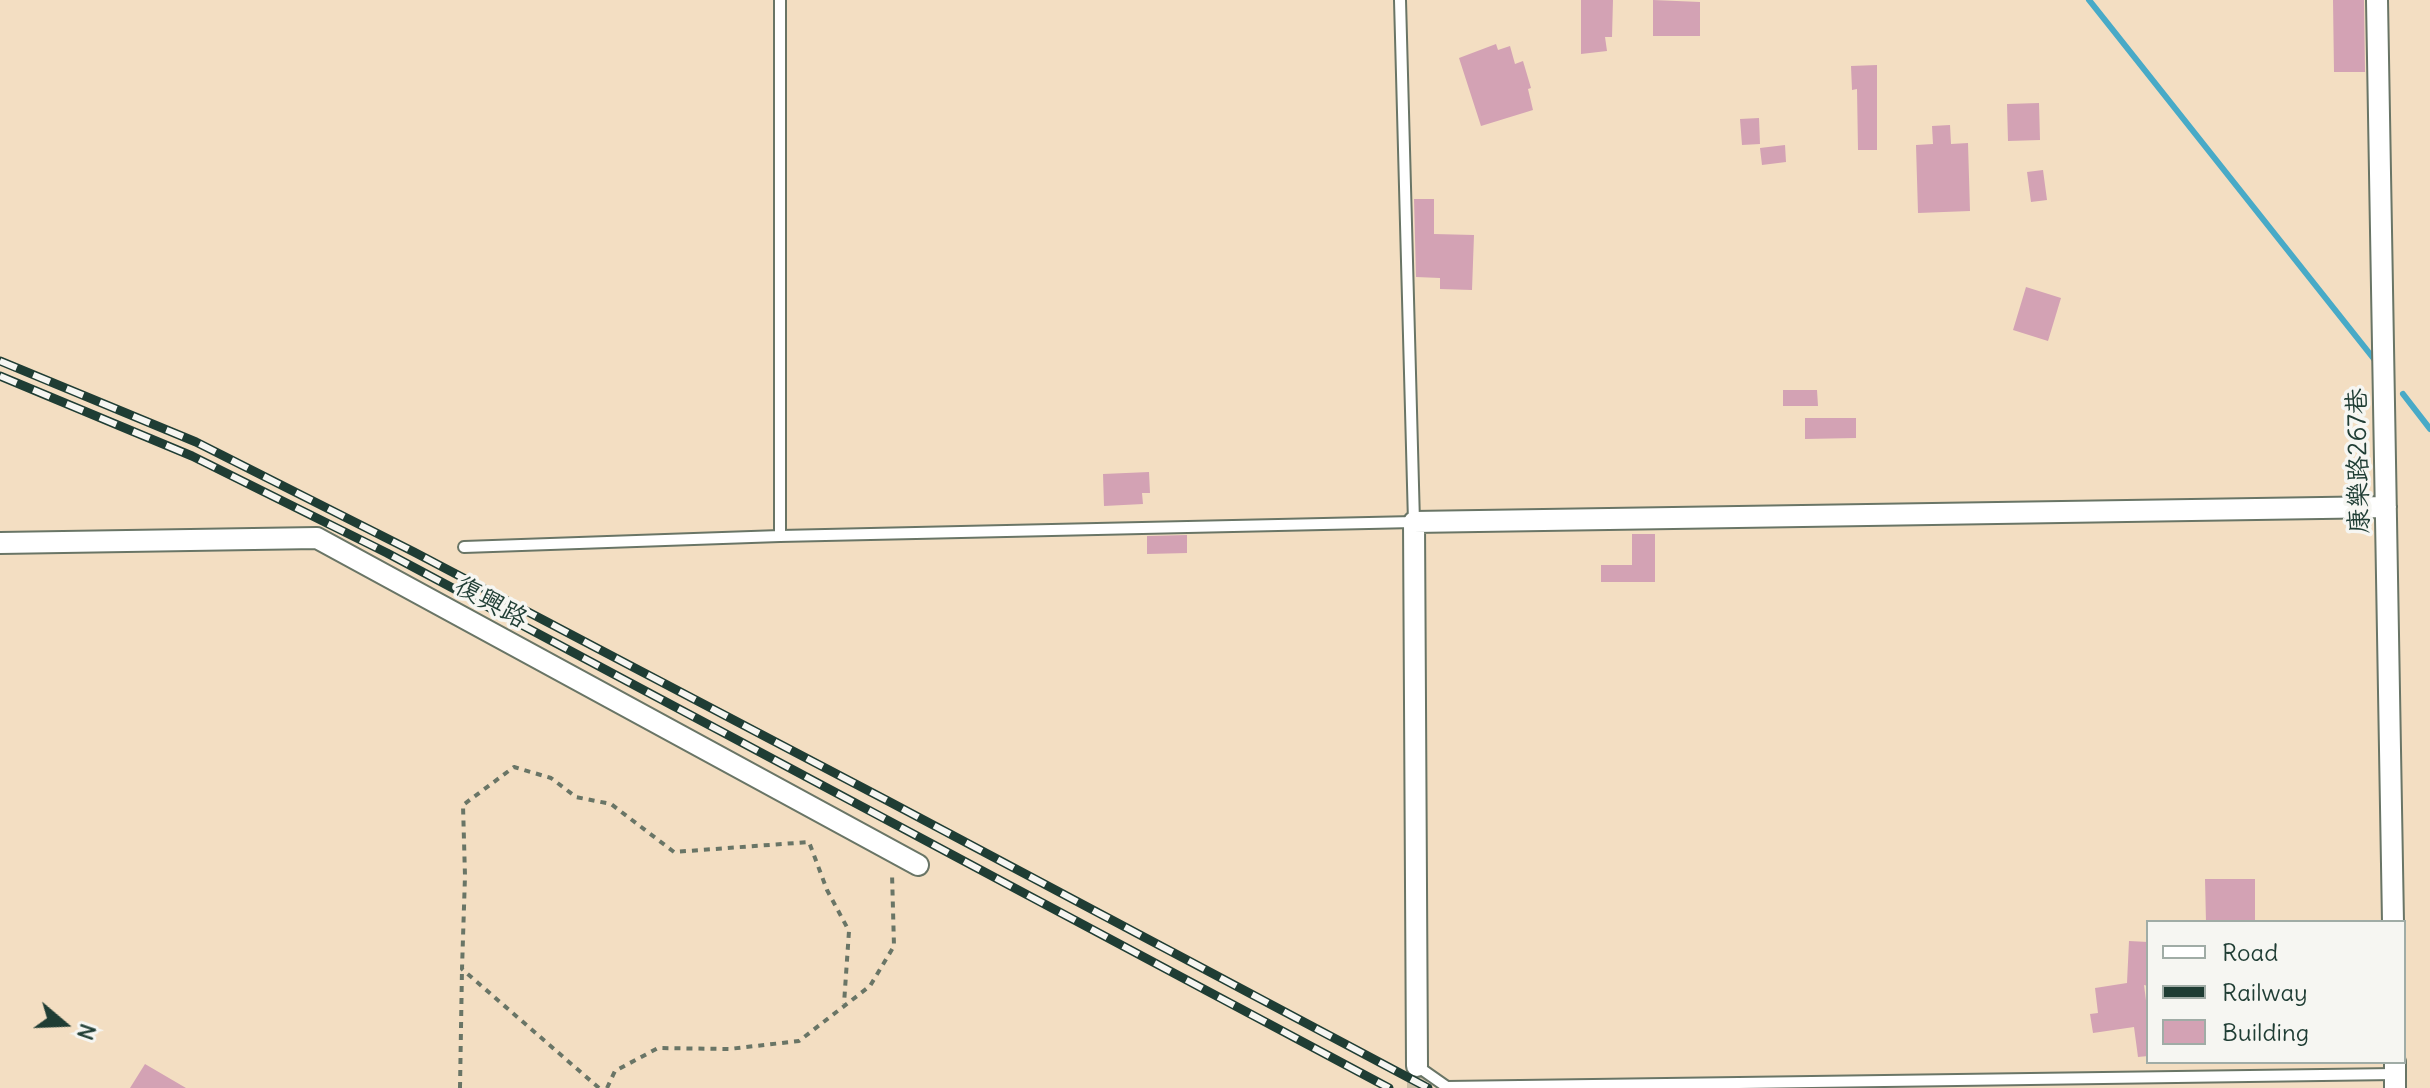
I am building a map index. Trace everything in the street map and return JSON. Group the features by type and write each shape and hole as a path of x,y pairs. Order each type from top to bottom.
{"street":[{"name":"康樂路267巷","path":"2377,0 2393,920"},
{"path":"1417,1066 1414,522 2386,507"},
{"name":"復興路","path":"0,543 317,538 918,865"}],"lane":[{"path":"780,0 780,536"},
{"path":"464,547 780,536 1414,522 1400,0"},
{"path":"1417,1066 1447,1087 2395,1075"}],"path":[{"path":"460,1088 465,876 463,805 514,767 551,778 576,797 611,804 674,852 809,842 827,890 849,931 844,1004"},
{"path":"607,1088 615,1071 658,1048 729,1049 799,1041 870,986 894,946 891,850"},
{"path":"462,969 599,1088"}],"building":[{"path":"1581,0 1613,0 1612,37 1605,37 1607,51 1581,54"},
{"path":"1653,0 1700,2 1700,36 1653,36"},
{"path":"2333,0 2364,0 2365,72 2334,72"},
{"path":"1496,44 1498,50 1510,46 1515,64 1523,61 1531,88 1528,89 1533,110 1481,126 1459,58"},
{"path":"1877,65 1877,150 1858,150 1857,89 1852,90 1851,66"},
{"path":"2039,103 2040,140 2008,141 2007,104"},
{"path":"1759,118 1760,144 1742,145 1740,119"},
{"path":"1950,125 1951,144 1968,143 1970,211 1918,213 1916,145 1933,144 1932,126"},
{"path":"1785,145 1786,162 1762,165 1760,148"},
{"path":"2043,170 2047,200 2031,202 2027,172"},
{"path":"1414,199 1434,199 1434,234 1474,235 1472,290 1440,289 1440,278 1416,277"},
{"path":"2026,287 2061,298 2048,341 2013,330"},
{"path":"1783,390 1817,390 1818,406 1783,406"},
{"path":"1805,418 1856,418 1856,438 1805,439"},
{"path":"1149,472 1150,493 1142,493 1143,504 1104,506 1103,474"},
{"path":"1632,534 1655,534 1655,582 1601,582 1601,565 1632,565"},
{"path":"1187,535 1187,553 1147,554 1147,536"},
{"path":"2205,879 2255,879 2255,920 2206,920"},
{"path":"2129,941 2146,942 2146,1056 2138,1057 2134,1027 2093,1033 2090,1014 2098,1013 2095,988 2127,983"},
{"path":"145,1064 186,1088 130,1088"}],"waterway":[{"path":"2089,0 2374,359"},
{"path":"2403,394 2430,429"}],"tunnel":[{"path":"1417,1066 1417,1088"}],"railway":[{"path":"0,361 196,442 414,552 1428,1088"},
{"path":"0,376 192,456 387,553 1389,1088"}]}
